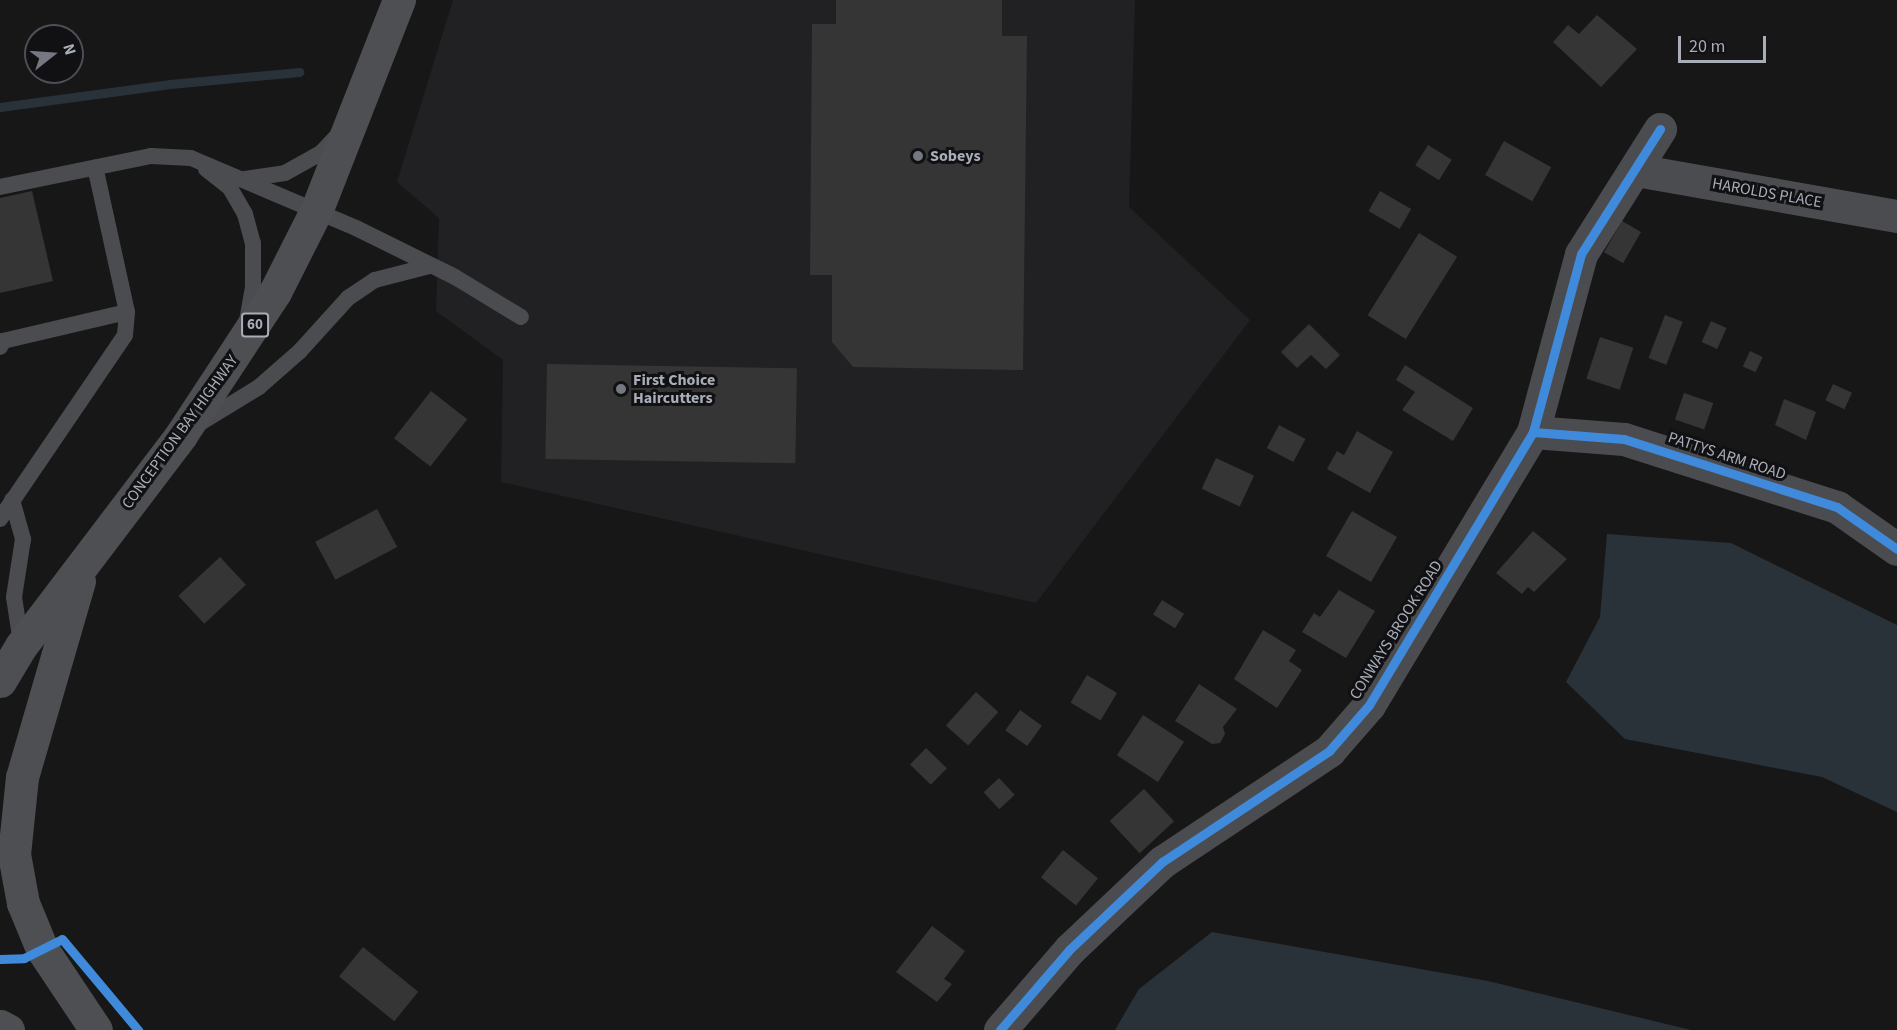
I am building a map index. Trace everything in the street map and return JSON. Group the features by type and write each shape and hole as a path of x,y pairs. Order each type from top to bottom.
{"main road":[{"name":"CONCEPTION BAY HIGHWAY","path":"0,681 21,646 181,435 243,345 317,209 357,114 399,0"},
{"path":"83,564 22,777 14,854 23,903 42,949 96,1030"},
{"path":"0,1026 8,1030"}],"street":[{"name":"CONWAYS BROOK ROAD","path":"1000,1030 1070,949 1162,862 1329,751 1369,705 1533,432 1581,254 1660,129"},
{"name":"HAROLDS PLACE","path":"1636,170 1897,216"},
{"name":"PATTYS ARM ROAD","path":"1533,432 1624,439 1826,503 1897,549"}],"lane":[{"path":"245,179 285,172 321,153 357,114"},
{"path":"0,187 151,156 191,158 317,209 473,287 521,317"},
{"path":"191,158 230,188 245,214 253,243 253,287 243,345"},
{"path":"0,519 125,336 127,312 95,167"},
{"path":"181,435 259,387 300,351 348,298 375,280 429,266"},
{"path":"1,344 127,312"},
{"path":"12,500 23,539 14,597 21,646"}],"shaded area":[{"path":"453,0 1135,0 1129,207 1250,320 1036,603 501,482 503,360 436,311 439,218 397,182"},
{"path":"1607,534 1731,543 1897,625 1897,812 1822,777 1625,739 1566,682 1600,617"},
{"path":"1212,932 1488,981 1691,1030 1115,1030 1139,989"}],"building":[{"name":"Sobeys","path":"836,0 1002,0 1002,36 1027,36 1023,370 853,367 832,342 832,275 810,275 812,24 836,24"},
{"path":"1597,15 1637,49 1601,87 1553,42 1568,25 1579,34"},
{"path":"1504,141 1551,167 1532,201 1485,175"},
{"path":"1428,145 1452,160 1439,180 1415,165"},
{"path":"32,191 53,281 0,293 0,198"},
{"path":"1380,191 1411,209 1400,229 1368,211"},
{"path":"1622,221 1641,232 1623,263 1604,252"},
{"path":"1419,233 1457,257 1406,339 1368,315"},
{"path":"1665,315 1683,322 1666,365 1649,358"},
{"path":"1711,321 1727,328 1717,349 1702,342"},
{"path":"1309,324 1340,355 1326,369 1311,355 1297,368 1281,352"},
{"path":"1600,337 1633,348 1620,390 1586,379"},
{"path":"1750,351 1763,357 1756,372 1743,366"},
{"path":"547,364 797,368 795,463 545,459"},
{"path":"1405,365 1473,408 1453,441 1402,410 1415,392 1396,380"},
{"path":"1833,384 1852,393 1844,409 1825,400"},
{"path":"431,391 467,419 430,467 394,438"},
{"path":"1684,393 1713,403 1704,430 1675,419"},
{"path":"1784,399 1816,412 1806,440 1775,425"},
{"path":"1279,425 1305,439 1293,462 1267,448"},
{"path":"1357,431 1393,452 1370,493 1327,469 1337,451 1344,455"},
{"path":"1216,458 1254,476 1240,507 1202,489"},
{"path":"377,509 397,547 335,580 315,542"},
{"path":"1352,511 1397,537 1371,582 1326,556"},
{"path":"1533,531 1567,559 1534,592 1528,587 1522,594 1496,573"},
{"path":"220,557 246,585 204,624 178,596"},
{"path":"1339,590 1375,611 1346,658 1302,632 1314,613 1320,617"},
{"path":"1162,600 1184,614 1175,628 1153,614"},
{"path":"1263,630 1296,650 1289,661 1302,670 1277,708 1234,679"},
{"path":"1087,675 1117,693 1101,720 1071,702"},
{"path":"1199,684 1237,709 1223,727 1225,734 1220,743 1212,744 1175,721"},
{"path":"976,692 998,712 968,746 946,725"},
{"path":"1020,710 1042,726 1027,746 1005,730"},
{"path":"1143,715 1184,742 1158,782 1117,755"},
{"path":"926,748 947,768 931,785 910,765"},
{"path":"999,778 1015,795 999,809 984,792"},
{"path":"1144,789 1174,821 1140,853 1110,821"},
{"path":"1063,850 1098,878 1076,906 1041,877"},
{"path":"932,926 965,951 944,979 952,984 937,1002 896,972"},
{"path":"363,947 418,992 394,1021 339,977"}],"waterway":[{"path":"0,107 170,84 299,72"}],"cycle path":[{"path":"1000,1030 1070,949 1162,862 1329,751 1369,705 1533,432 1581,254 1660,129"},
{"path":"1533,432 1624,439 1837,507 1897,549"},
{"path":"0,959 24,958 62,939 138,1030"}],"place":[{"name":"Sobeys","path":"918,156"},
{"name":"First Choice Haircutters","path":"621,389"}]}
